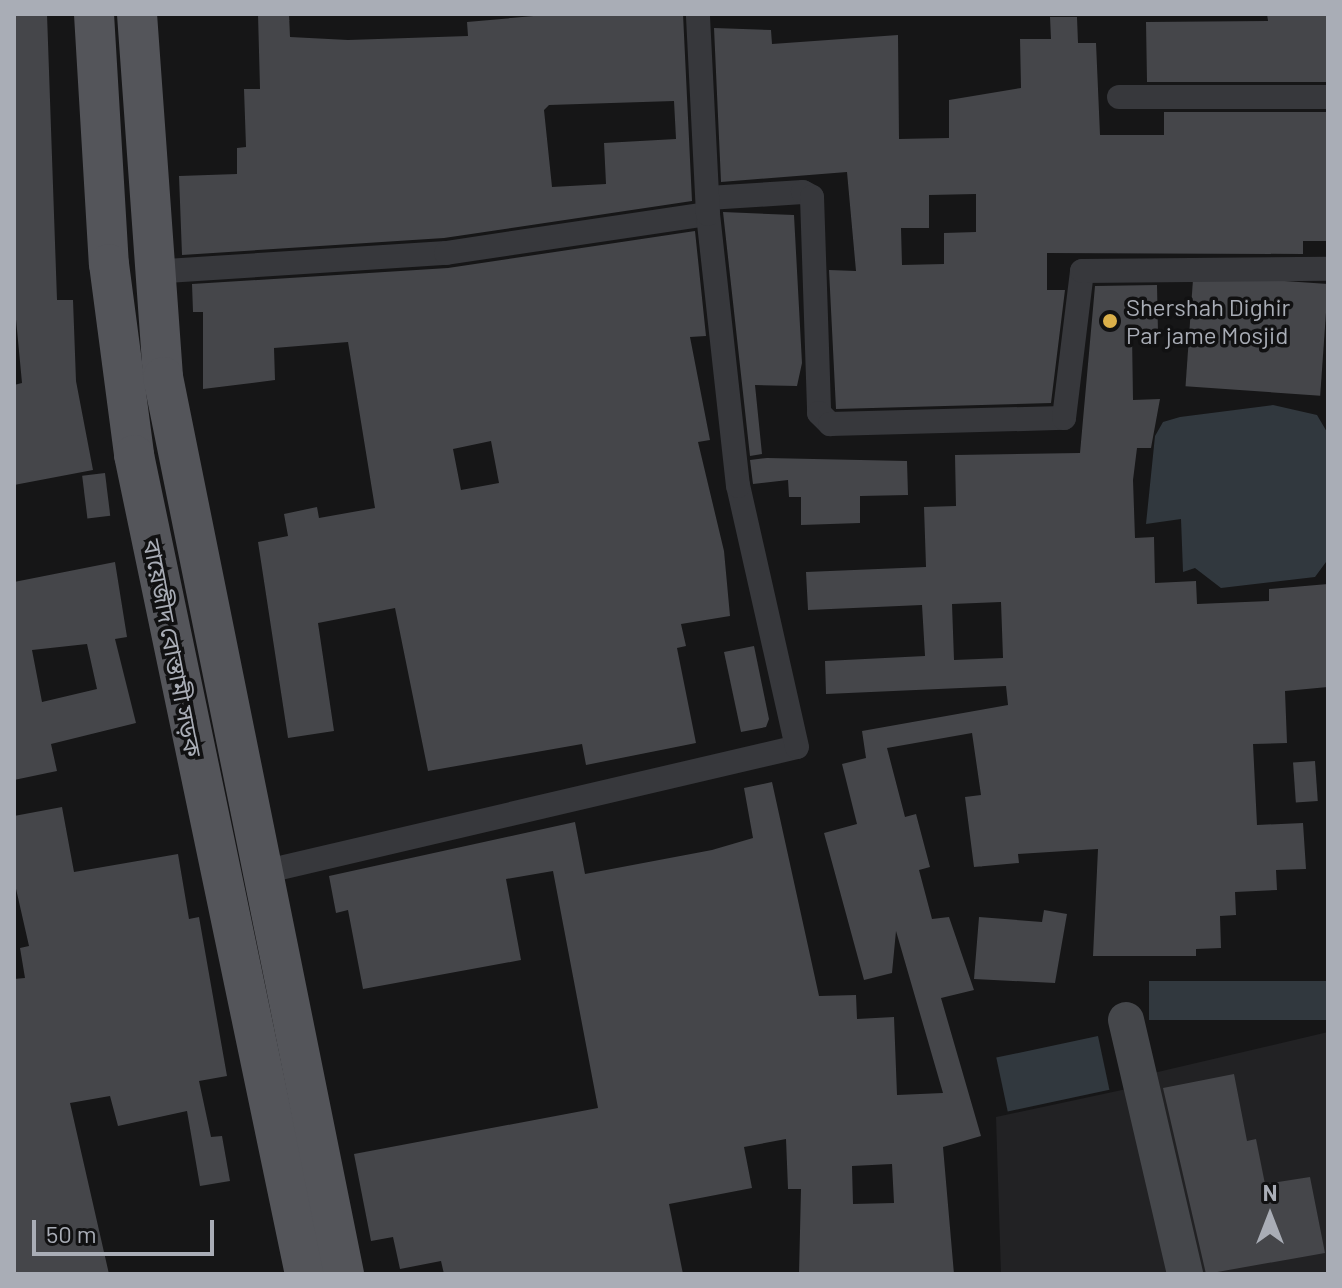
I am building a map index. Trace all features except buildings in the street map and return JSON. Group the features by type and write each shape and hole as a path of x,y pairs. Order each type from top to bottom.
{"main road":[{"name":"বায়েজীদ বোস্তামী সড়ক","path":"94,14 109,264 134,455 305,1274"},
{"name":"বায়েজীদ বোস্তামী সড়ক","path":"137,14 151,272 180,469 344,1274"}],"street":[{"path":"263,872 797,747 738,486 708,206 698,14"},
{"path":"1119,97 1328,97"},
{"path":"151,272 446,253 803,192 812,197 819,413 830,424 1064,418 1082,271 1328,269"},
{"path":"1126,1020 1185,1274"}],"shaded area":[{"path":"1273,405 1317,415 1327,432 1326,562 1315,577 1221,588 1195,568 1183,572 1181,519 1146,524 1155,436 1163,422 1180,417"},
{"path":"1149,981 1328,981 1328,1020 1149,1020"},
{"path":"1328,1032 1328,1274 1191,1274 1145,1075"},
{"path":"1098,1036 1109,1090 1008,1111 996,1058"},
{"path":"1136,1087 1180,1274 1001,1274 996,1117"}],"place":[{"name":"Shershah Dighir Par jame Mosjid","path":"1110,321"}]}
